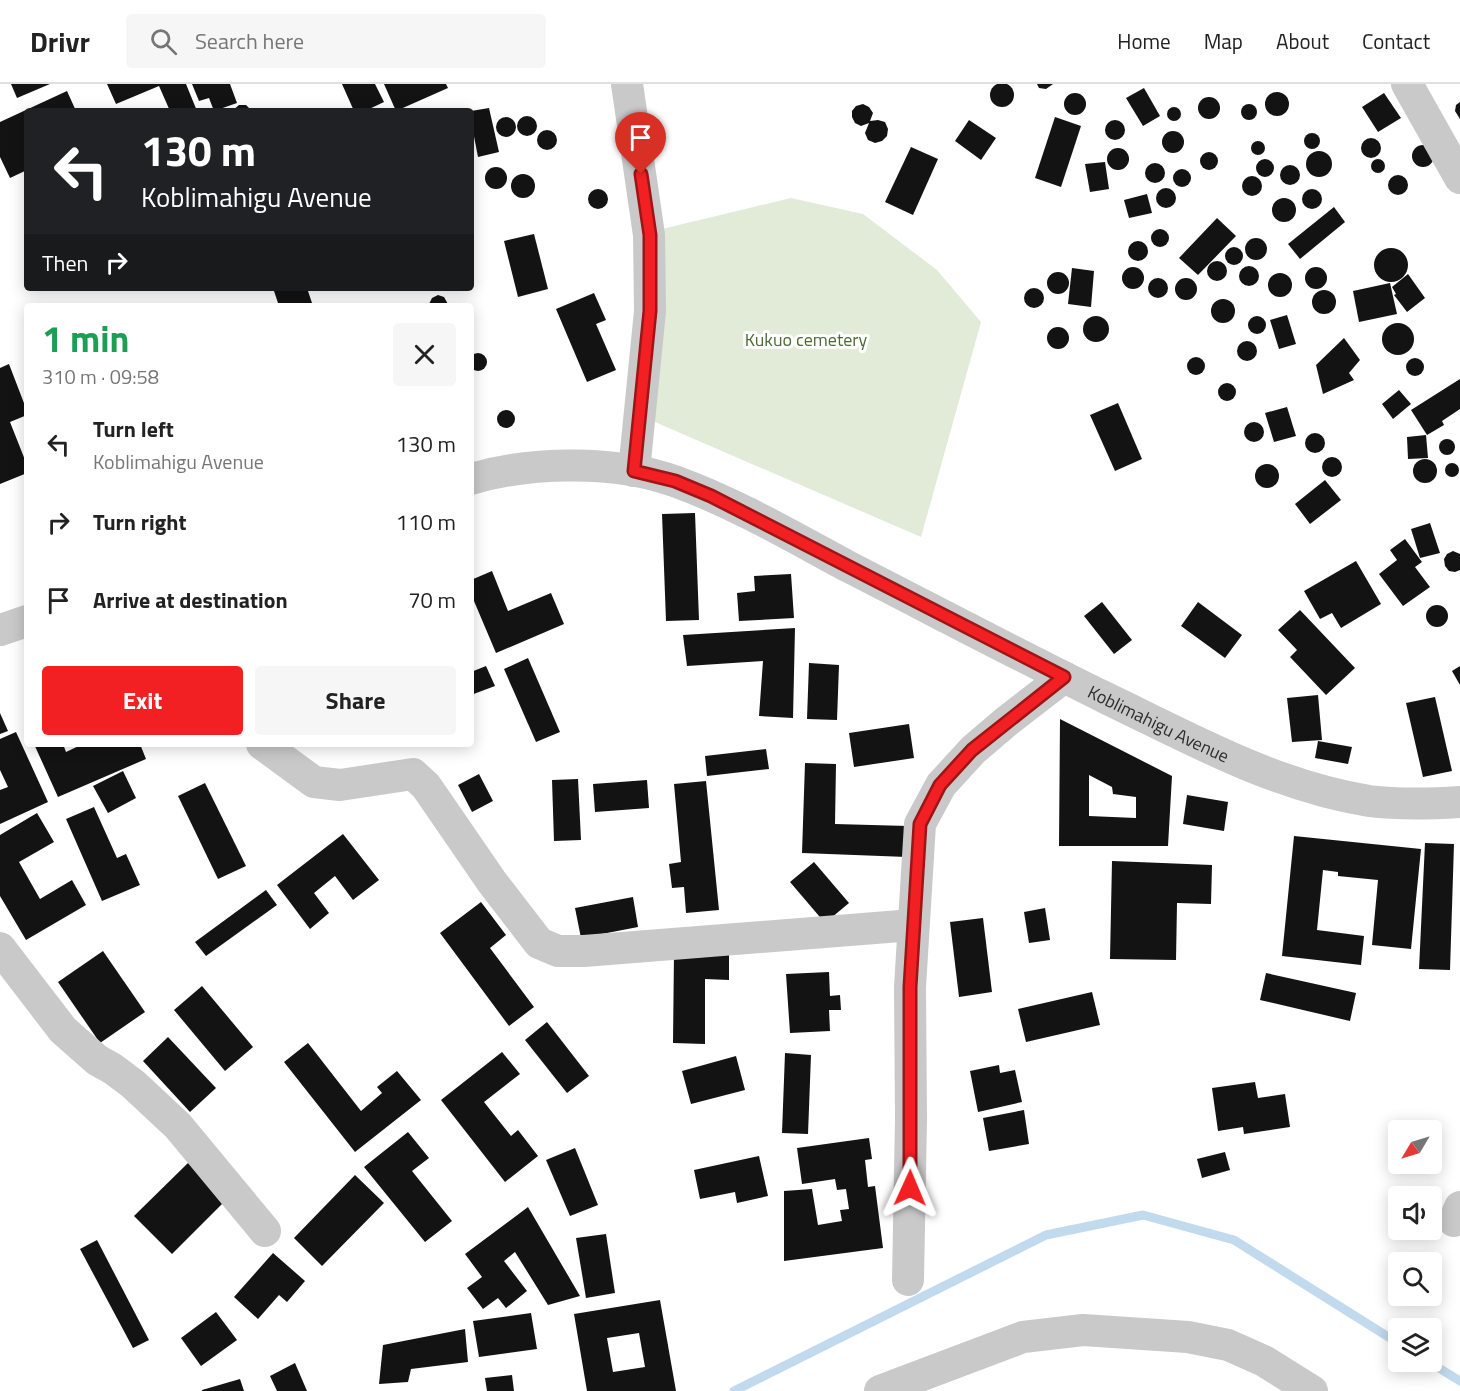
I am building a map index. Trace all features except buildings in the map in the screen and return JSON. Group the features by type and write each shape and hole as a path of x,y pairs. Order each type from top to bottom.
{"street":[{"path":"627,84 650,235 650,311 634,471"},
{"path":"1407,84 1460,178"},
{"name":"Koblimahigu Avenue","path":"474,478 496,472 553,466 634,471 675,481 711,496 1064,677 1210,749 1259,770 1325,791 1370,801 1415,805 1460,802"},
{"path":"0,630 24,622"},
{"path":"908,1280 911,1119 910,987 920,824 940,785 972,750 1064,677"},
{"path":"266,747 314,782 340,785 413,774 426,786 492,882 539,944 558,951 584,951 913,925"},
{"path":"0,948 63,1030 98,1060 133,1084 178,1126 265,1231"},
{"path":"880,1391 1023,1337 1083,1330 1188,1337 1228,1345 1264,1361 1312,1391"}],"green space":[{"name":"Kukuo cemetery","path":"791,198 863,214 937,270 981,322 921,537 648,419 662,229"}],"waterway":[{"path":"734,1391 1046,1235 1143,1215 1234,1240 1388,1337"},
{"path":"1442,1370 1460,1381"}],"route":[{"path":"641,174 650,235 650,311 634,471 675,481 711,496 1064,677 972,750 940,785 920,824 910,987 910,1188"}]}
